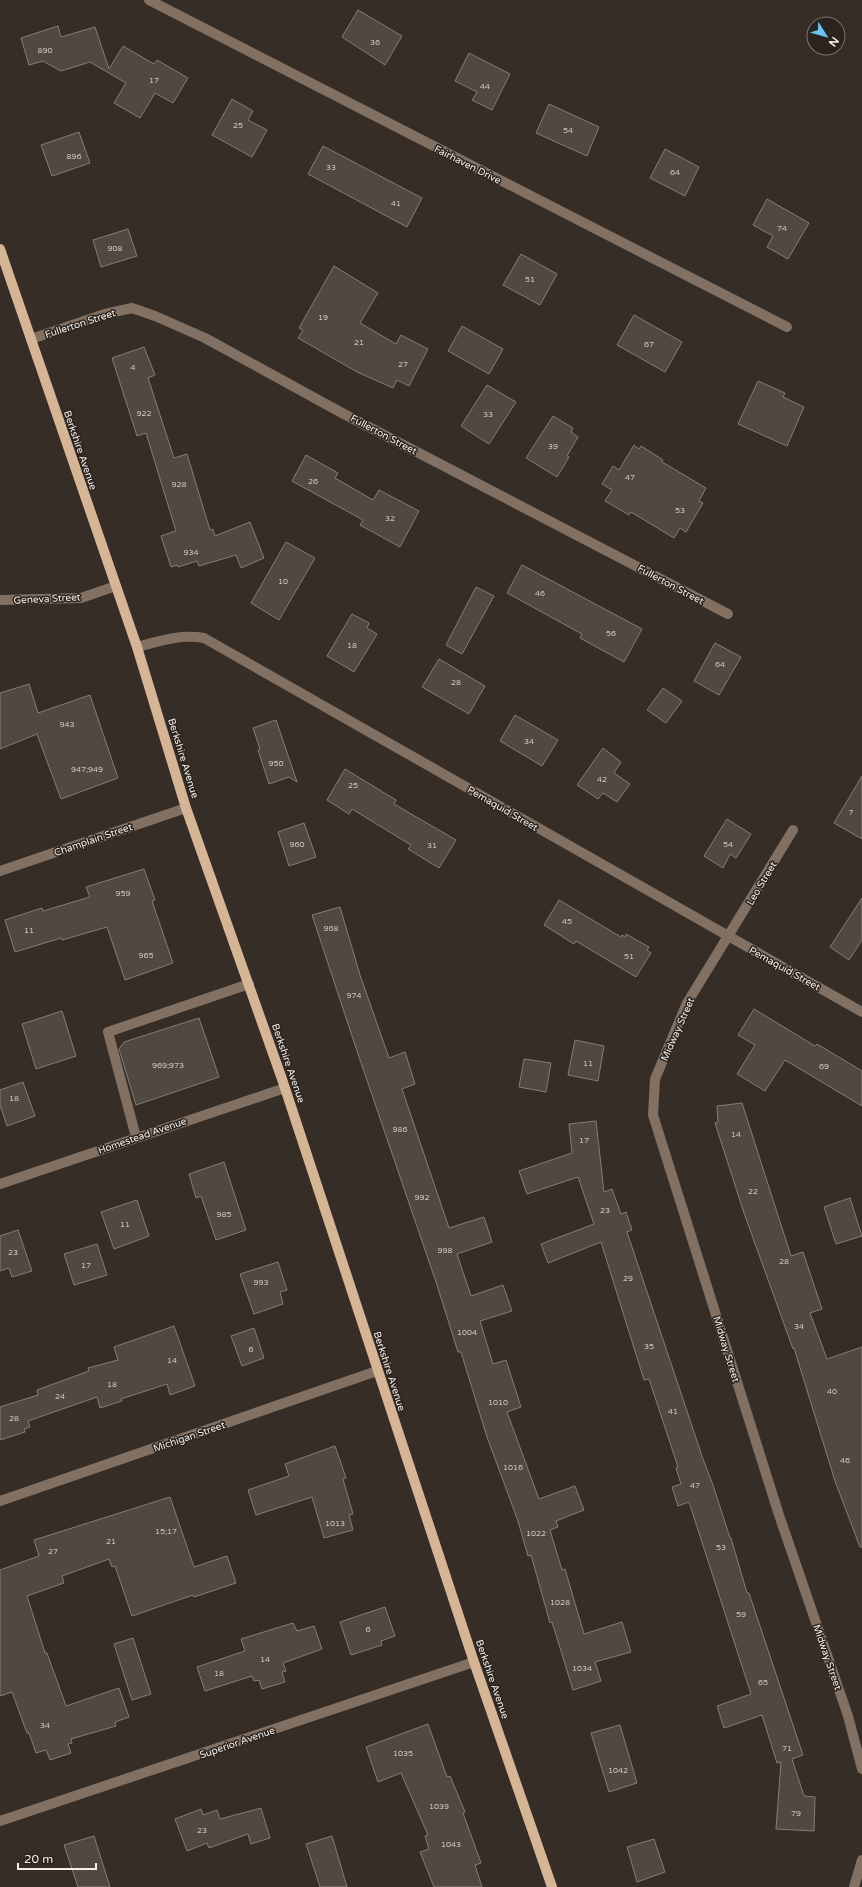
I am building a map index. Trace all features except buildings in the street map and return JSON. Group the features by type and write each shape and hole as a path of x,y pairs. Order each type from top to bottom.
{"main road":[{"name":"Berkshire Avenue","path":"0,249 137,647 186,808 285,1088 474,1662 552,1887"}],"street":[{"name":"Fairhaven Drive","path":"149,0 787,327"},
{"name":"Fullerton Street","path":"31,340 105,314 132,308 155,316 205,338 347,415 728,614"},
{"name":"Geneva Street","path":"0,600 81,598 116,586"},
{"name":"Pemaquid Street","path":"137,647 171,638 189,636 204,638 862,1012"},
{"name":"Champlain Street","path":"0,871 186,808"},
{"name":"Leo Street","path":"728,937 793,830"},
{"name":"Midway Street","path":"728,937 686,1003 669,1042 655,1079 653,1115 779,1516 848,1716 862,1769"},
{"path":"136,1137 108,1032 249,984"},
{"name":"Homestead Avenue","path":"0,1184 285,1088"},
{"name":"Michigan Street","path":"0,1501 377,1371"},
{"name":"Superior Avenue","path":"0,1821 474,1662"},
{"path":"854,1887 862,1860"}]}
